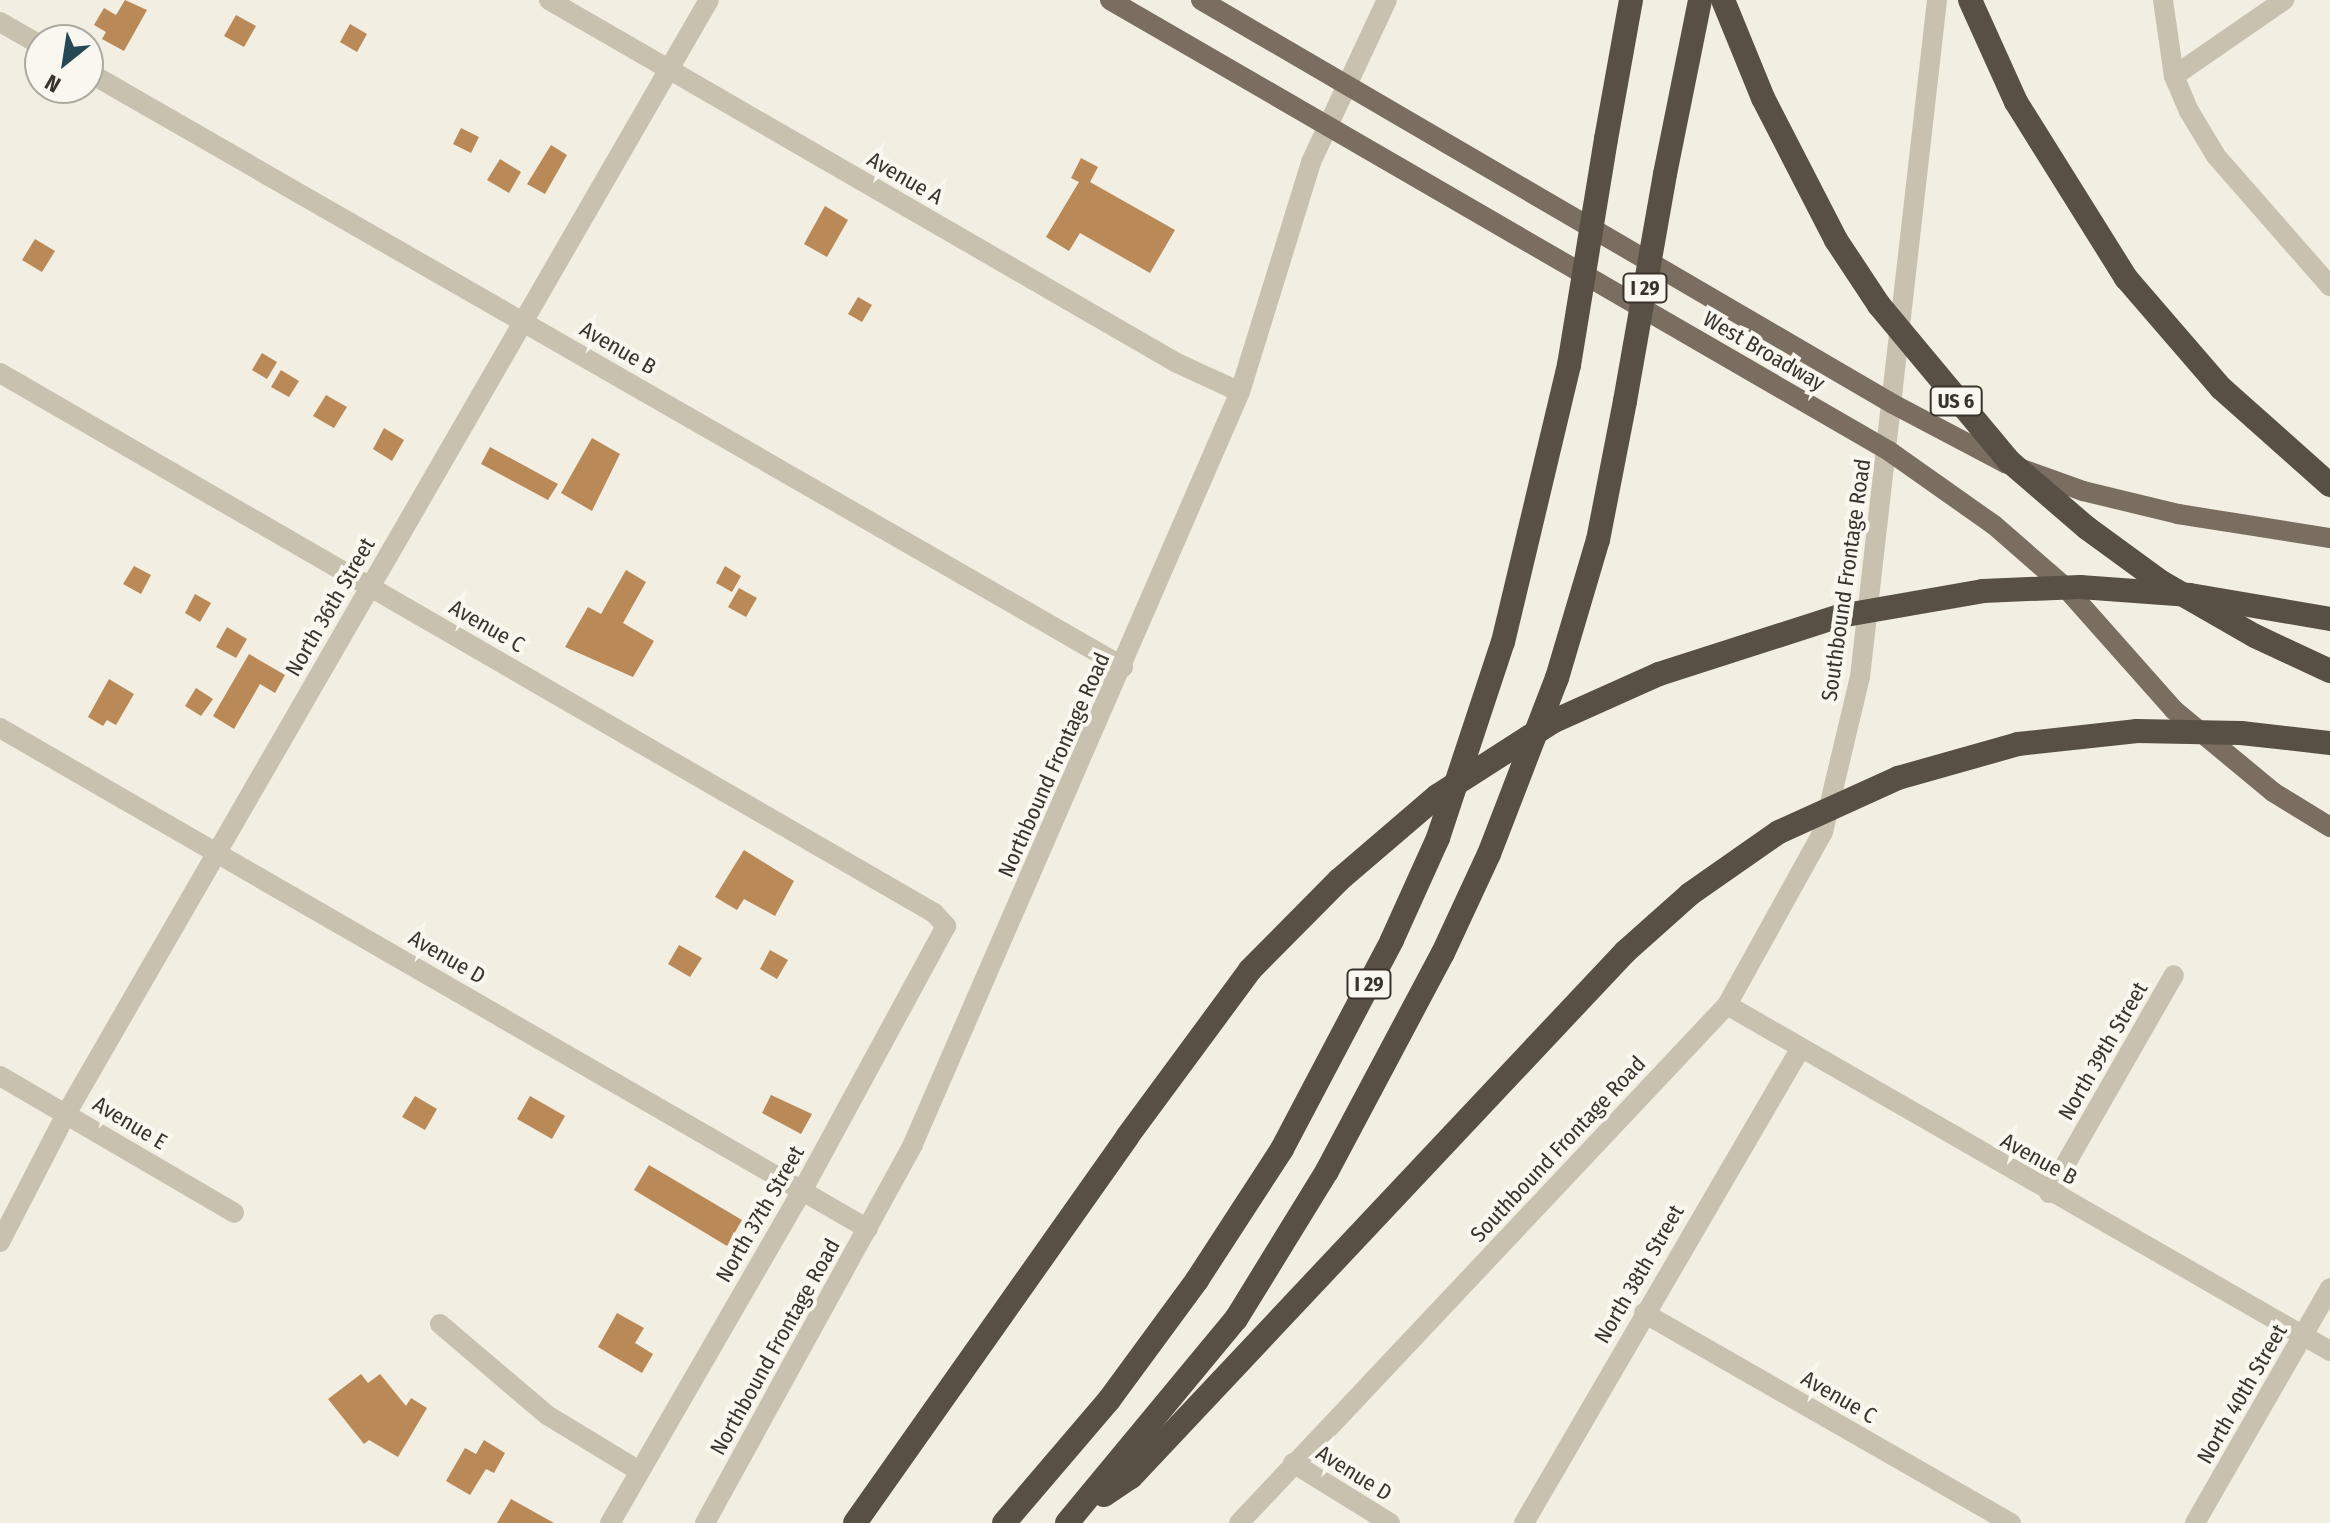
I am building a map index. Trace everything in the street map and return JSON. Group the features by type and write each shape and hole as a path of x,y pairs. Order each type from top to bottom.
{"highway":[{"name":"I 29","path":"1004,1523 1109,1400 1197,1280 1282,1149 1392,940 1438,838 1503,642 1569,365 1631,0"},
{"name":"I 29","path":"1071,1519 1236,1319 1327,1171 1443,953 1489,854 1557,678 1598,540 1700,0"},
{"name":"US 6","path":"1723,0 1763,98 1836,240 1879,305 2009,461 2087,528 2161,582 2255,636 2330,671"},
{"path":"1970,0 2016,102 2126,278 2221,388 2330,485"},
{"path":"855,1523 1127,1137 1250,970 1339,880 1450,788 1554,721 1659,674 1840,616 1983,591 2080,587 2190,595 2330,619"},
{"path":"1071,1519 1131,1477 1625,952 1690,894 1779,832 1898,778 2018,744 2137,731 2241,733 2330,743"}],"main road":[{"name":"West Broadway","path":"1110,0 1329,124 1889,451 1994,525 2064,586 2174,710 2273,792 2330,827"},
{"name":"West Broadway","path":"1201,0 1893,404 2005,463 2083,491 2178,514 2330,538"}],"street":[{"name":"Avenue A","path":"549,0 1177,363 1240,392"},
{"name":"North 36th Street","path":"0,1242 66,1114 709,0"},
{"name":"Northbound Frontage Road","path":"705,1523 913,1144 1240,392 1311,162 1387,0"},
{"name":"Southbound Frontage Road","path":"1239,1523 1727,1005 1823,832 1860,677 1889,451 1937,0"},
{"path":"2163,0 2174,76 2216,156 2330,286"},
{"path":"2174,76 2284,0"},
{"path":"0,22 24,36"},
{"name":"Avenue B","path":"104,81 1123,667"},
{"name":"Avenue C","path":"0,373 934,913 946,926"},
{"name":"Avenue D","path":"0,728 868,1229"},
{"name":"North 37th Street","path":"610,1523 803,1189 946,926"},
{"name":"North 39th Street","path":"2049,1193 2174,975"},
{"name":"Avenue B","path":"1727,1005 1799,1051 2330,1351"},
{"name":"North 38th Street","path":"1524,1523 1799,1051"},
{"name":"Avenue E","path":"0,1076 234,1213"},
{"name":"North 40th Street","path":"2195,1523 2330,1288"},
{"name":"Avenue C","path":"1644,1313 2011,1523"},
{"path":"440,1324 547,1415 639,1471"},
{"name":"Avenue D","path":"1293,1463 1390,1523"}],"building":[{"path":"125,0 147,10 124,51 104,40 104,24 95,24 104,8 116,15"},
{"path":"236,15 256,26 244,47 224,36"},
{"path":"350,24 367,34 357,52 340,42"},
{"path":"461,128 479,137 471,153 453,144"},
{"path":"551,145 567,155 545,194 527,184"},
{"path":"1081,158 1098,167 1090,182 1175,230 1150,273 1080,233 1069,251 1046,237 1079,182 1071,178"},
{"path":"500,159 521,172 509,193 487,180"},
{"path":"825,206 848,220 827,257 804,244"},
{"path":"35,239 55,251 42,272 22,260"},
{"path":"858,297 872,305 862,322 848,314"},
{"path":"262,353 277,362 267,379 252,370"},
{"path":"281,370 299,381 289,397 271,387"},
{"path":"326,395 347,407 334,428 313,416"},
{"path":"384,428 404,440 392,461 373,449"},
{"path":"592,438 620,454 592,511 561,493"},
{"path":"490,447 558,484 548,500 481,464"},
{"path":"134,566 151,575 141,594 123,584"},
{"path":"725,566 741,576 732,592 716,583"},
{"path":"626,570 646,582 623,623 654,641 633,677 565,647 588,607 601,614"},
{"path":"739,588 757,598 746,617 728,607"},
{"path":"195,594 211,603 200,622 185,613"},
{"path":"227,627 247,639 236,658 216,647"},
{"path":"249,654 285,675 275,693 260,684 234,729 213,716"},
{"path":"109,679 134,694 116,725 107,720 103,726 88,717"},
{"path":"196,688 213,699 201,716 185,706"},
{"path":"744,850 794,881 775,916 744,899 737,910 715,897"},
{"path":"679,945 702,958 690,977 668,964"},
{"path":"770,950 788,960 777,979 760,969"},
{"path":"771,1095 812,1114 801,1134 762,1113"},
{"path":"415,1096 437,1109 425,1130 402,1117"},
{"path":"530,1096 565,1116 552,1139 517,1119"},
{"path":"649,1165 742,1220 727,1246 634,1190"},
{"path":"617,1313 644,1328 635,1343 653,1354 642,1373 598,1347"},
{"path":"361,1374 368,1383 380,1374 406,1406 411,1398 427,1408 398,1457 369,1440 364,1444 328,1399"},
{"path":"484,1440 505,1453 494,1473 486,1469 470,1495 446,1481 465,1448 476,1454"},
{"path":"511,1499 554,1523 497,1523"}]}
